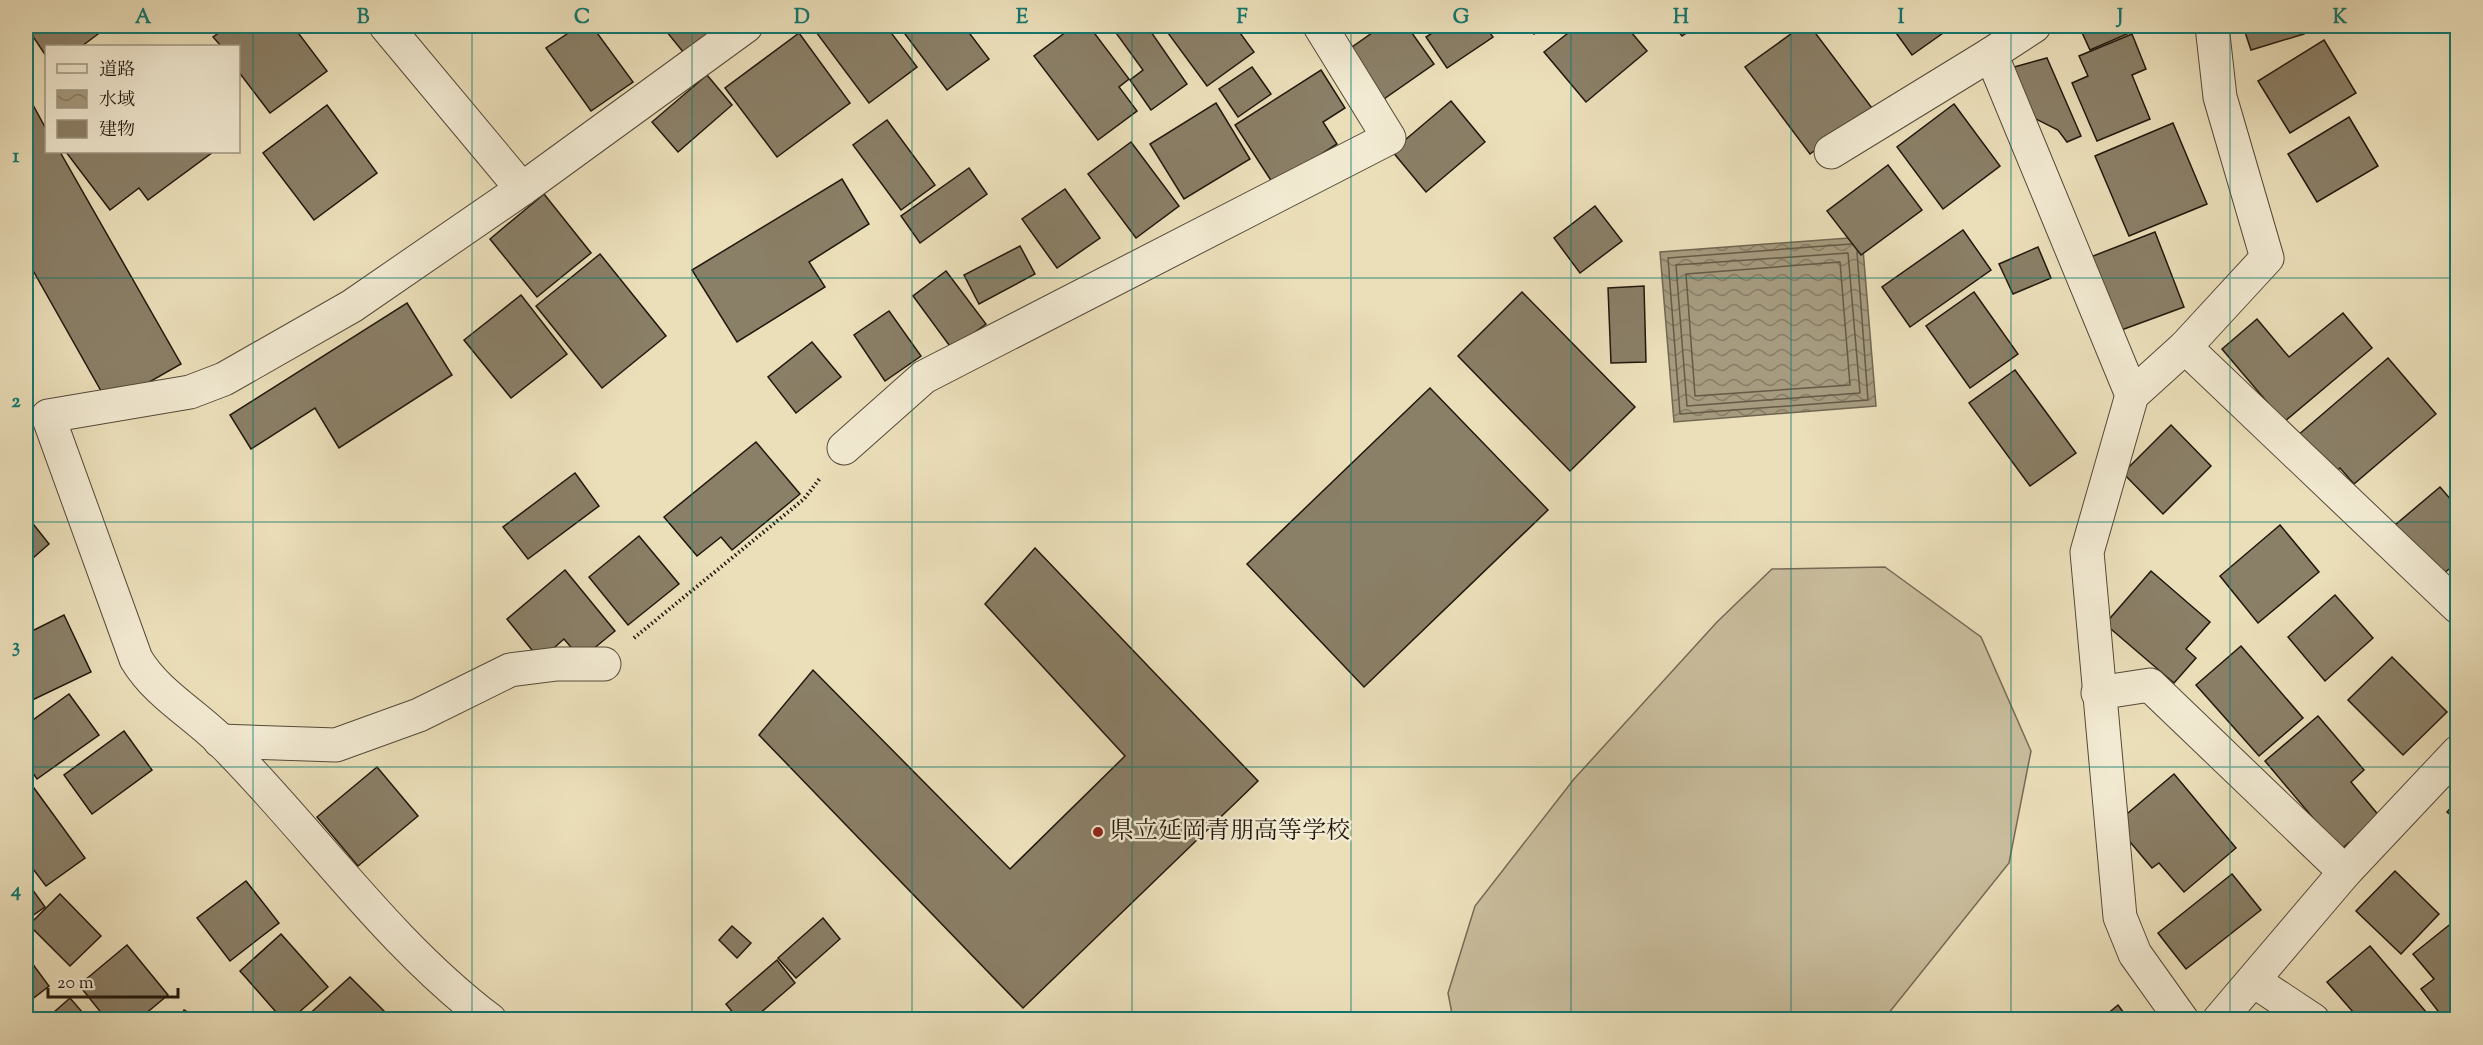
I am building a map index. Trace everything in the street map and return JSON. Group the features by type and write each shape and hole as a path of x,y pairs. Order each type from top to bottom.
{"street":[{"path":"386,26 522,189"},
{"path":"490,1020 459,996 390,926 220,741 147,678 136,659 37,418 190,392 224,379 352,306 522,189 746,26"},
{"path":"844,448 924,377 1389,138 1320,26"},
{"path":"1831,152 2034,26"},
{"path":"2182,1020 2135,954 2120,917 2087,552 2132,395 2185,347 2267,258 2220,97 2212,26"},
{"path":"1991,54 2132,395"},
{"path":"2185,347 2457,608"},
{"path":"220,741 336,745 419,715 510,670 557,664 604,664"},
{"path":"2098,693 2150,685 2345,872"},
{"path":"2219,1020 2345,872 2457,752"},
{"path":"2254,981 2313,1020"}],"path":[{"path":"604,664 804,499 844,448"}],"shaded area":[{"path":"1885,567 1981,637 2031,751 2009,863 1884,1019 1453,1019 1448,993 1475,906 1574,779 1717,622 1772,569"}],"water":[{"path":"1862,237 1876,406 1674,422 1660,252"}],"building":[{"path":"26,26 104,26 106,28 83,45 45,45 45,54"},
{"path":"229,26 293,26 327,71 270,113 240,74 240,45 220,45 213,37"},
{"path":"579,26 592,26 633,82 591,111 546,48"},
{"path":"662,26 718,26 684,53"},
{"path":"825,26 886,26 917,67 869,103 816,32"},
{"path":"899,26 964,26 989,59 947,90"},
{"path":"1074,26 1089,26 1129,79 1119,87 1137,111 1098,140 1034,56"},
{"path":"1111,26 1147,26 1187,84 1151,110 1130,80 1143,70"},
{"path":"1178,26 1235,26 1254,52 1207,86 1168,33"},
{"path":"1382,26 1407,26 1434,64 1381,101 1345,52"},
{"path":"1443,26 1485,26 1493,37 1447,68 1426,37"},
{"path":"1527,26 1545,26 1534,34"},
{"path":"1577,26 1626,26 1647,51 1586,102 1544,52"},
{"path":"1674,26 1697,26 1682,36"},
{"path":"1802,26 1810,26 1872,108 1810,154 1745,67"},
{"path":"1891,26 1953,26 1912,55"},
{"path":"2079,26 2140,26 2141,28 2090,50"},
{"path":"2243,26 2301,26 2304,34 2251,50"},
{"path":"799,33 850,103 777,157 725,88"},
{"path":"2132,34 2146,69 2132,75 2150,119 2097,141 2072,83 2088,76 2079,56"},
{"path":"2324,40 2356,93 2290,133 2258,81"},
{"path":"2047,58 2081,136 2067,142 2058,130 2028,115 2014,67"},
{"path":"1252,67 1271,94 1238,117 1219,89"},
{"path":"1321,70 1345,108 1323,122 1337,144 1274,185 1235,125"},
{"path":"707,75 732,105 678,152 652,122"},
{"path":"26,92 45,127 45,153 61,153 181,364 109,405 26,258"},
{"path":"1451,101 1485,142 1426,192 1392,151"},
{"path":"1216,103 1250,159 1184,199 1150,144"},
{"path":"1954,104 2000,166 1943,209 1897,147"},
{"path":"327,105 377,173 314,220 263,153"},
{"path":"2349,117 2378,166 2317,202 2288,154"},
{"path":"887,120 935,185 901,210 853,145"},
{"path":"2173,123 2207,204 2129,236 2095,156"},
{"path":"1131,142 1179,206 1136,238 1088,174"},
{"path":"67,153 212,153 148,200 139,188 110,210"},
{"path":"1888,165 1922,210 1861,255 1827,211"},
{"path":"969,168 987,194 920,243 901,216"},
{"path":"842,179 869,224 809,262 825,287 737,342 692,270"},
{"path":"1065,189 1100,238 1057,268 1022,219"},
{"path":"544,194 591,253 537,297 490,239"},
{"path":"1595,206 1622,241 1580,273 1554,238"},
{"path":"1963,230 1991,270 1910,327 1882,287"},
{"path":"2155,232 2184,307 2116,332 2088,258"},
{"path":"1020,246 1035,274 979,304 964,275"},
{"path":"2038,247 2051,278 2013,294 1999,264"},
{"path":"600,254 666,336 602,388 536,306"},
{"path":"946,271 986,324 952,349 913,296"},
{"path":"1644,286 1646,362 1611,363 1608,288"},
{"path":"1522,292 1635,407 1570,471 1458,356"},
{"path":"1974,292 2018,354 1970,388 1926,326"},
{"path":"521,295 567,354 511,398 464,340"},
{"path":"407,303 452,375 339,448 315,408 251,449 230,415"},
{"path":"889,311 921,356 885,381 854,335"},
{"path":"2343,313 2372,348 2284,422 2222,349 2257,319 2289,357"},
{"path":"812,342 841,377 796,413 768,377"},
{"path":"2388,358 2436,414 2354,484 2340,468 2331,476 2297,436"},
{"path":"2015,370 2076,453 2030,486 1969,403"},
{"path":"1430,388 1548,510 1364,687 1247,564"},
{"path":"2171,425 2211,466 2163,514 2123,473"},
{"path":"756,442 800,494 732,550 721,537 697,556 664,517"},
{"path":"575,473 599,506 528,559 503,527"},
{"path":"2440,487 2458,508 2458,562 2439,577 2395,525"},
{"path":"26,515 49,544 26,564"},
{"path":"2280,525 2319,572 2258,623 2220,576"},
{"path":"639,536 679,584 628,625 589,577"},
{"path":"1035,548 1258,781 1023,1008 759,735 813,670 1010,869 1125,756 985,604"},
{"path":"565,570 615,631 581,659 564,639 540,660 507,619"},
{"path":"2151,571 2210,622 2186,649 2196,658 2174,683 2105,624"},
{"path":"2335,595 2373,638 2325,681 2288,637"},
{"path":"64,615 91,672 26,703 26,634"},
{"path":"2241,646 2303,718 2259,756 2196,685"},
{"path":"2392,657 2447,712 2403,755 2348,700"},
{"path":"69,694 99,735 37,779 26,763 26,725"},
{"path":"2318,716 2364,770 2351,782 2380,817 2340,850 2265,761"},
{"path":"124,731 152,770 92,814 64,775"},
{"path":"377,767 418,816 358,866 317,817"},
{"path":"2174,774 2236,848 2184,892 2159,863 2152,868 2115,824"},
{"path":"34,788 85,858 46,886 30,865 26,868 26,794"},
{"path":"2458,799 2458,820 2447,812"},
{"path":"2395,871 2439,914 2401,954 2356,911"},
{"path":"2232,874 2261,910 2186,969 2158,933"},
{"path":"246,881 279,923 230,961 197,918"},
{"path":"32,889 45,907 26,920 26,893"},
{"path":"60,894 101,936 70,966 29,925"},
{"path":"823,918 840,939 796,978 778,958"},
{"path":"2458,918 2458,1014 2451,1020 2445,1020 2421,989 2434,979 2413,954"},
{"path":"732,926 751,943 737,958 719,940"},
{"path":"281,934 328,987 290,1020 283,1020 240,971"},
{"path":"127,945 168,995 138,1020 107,1020 79,985"},
{"path":"2370,946 2426,1012 2417,1020 2360,1020 2327,982"},
{"path":"26,955 49,986 26,1004"},
{"path":"777,960 795,983 752,1020 739,1020 726,1004"},
{"path":"350,977 393,1020 304,1019"},
{"path":"70,998 89,1020 45,1020"},
{"path":"2118,1005 2129,1020 2100,1020"},
{"path":"184,1010 201,1020 179,1020"}],"place":[{"name":"県立延岡青朋高等学校","path":"1098,832"}]}
